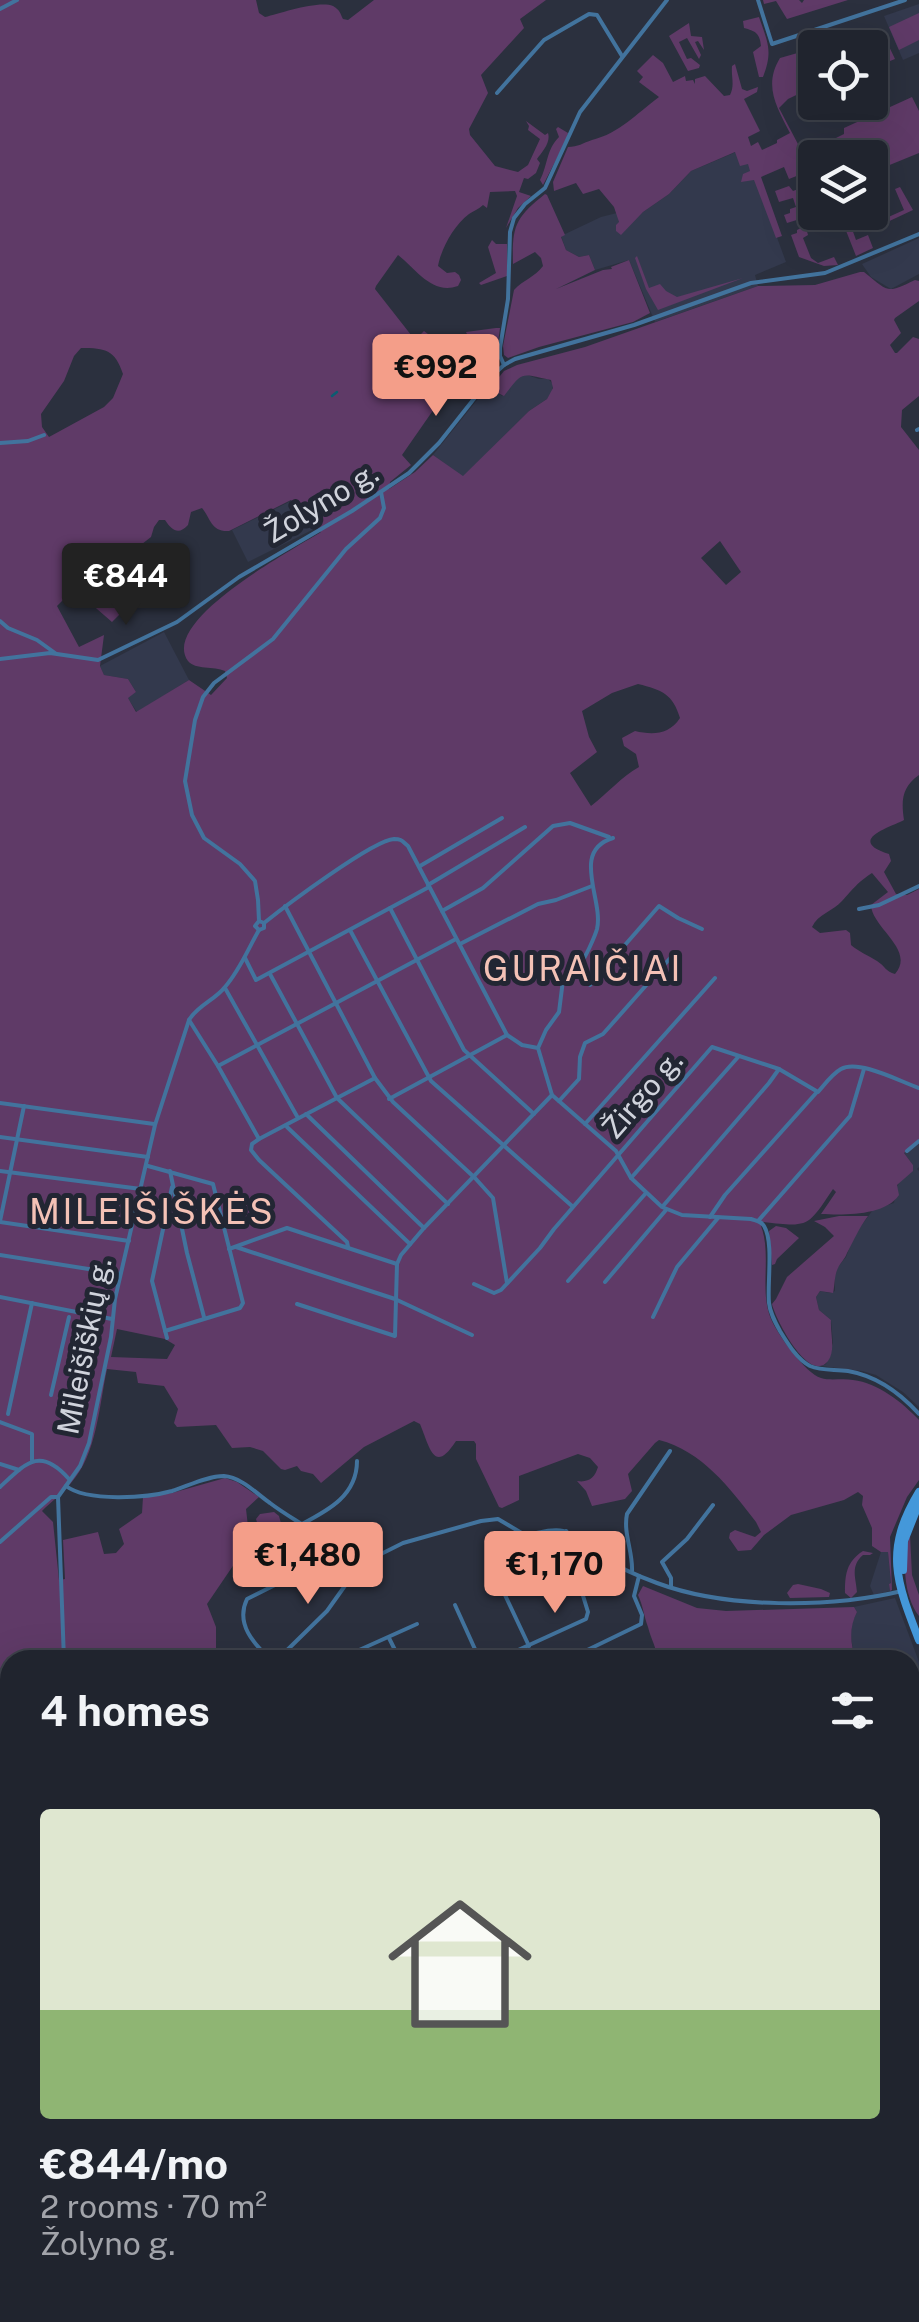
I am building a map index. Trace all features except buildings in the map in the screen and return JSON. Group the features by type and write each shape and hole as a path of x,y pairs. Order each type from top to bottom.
{"main road":[{"path":"919,1492 898,1541 897,1561 902,1591 919,1640"},
{"path":"902,1591 902,1555 919,1504"}],"street":[{"path":"0,9 18,0"},
{"path":"504,364 500,348 508,298 511,226 521,208 546,185 580,111 667,0"},
{"path":"758,0 772,44 906,0"},
{"path":"497,93 544,40 589,14 597,15 622,56"},
{"name":"Žolyno g.","path":"0,659 55,653 98,660 177,622 249,571 381,492 421,462 504,364 634,325 751,283 837,270 919,234"},
{"path":"0,442 28,441 44,435"},
{"path":"381,492 384,508 380,518 346,548 273,640 214,683 204,698 195,720 186,773 192,814 204,838 252,876 261,922 352,859 391,840 400,840 408,846 507,1035 522,1045 538,1048"},
{"path":"0,622 55,653"},
{"path":"418,867 502,818"},
{"path":"442,912 483,888 554,826 570,822 613,838 601,843 593,856 590,876 598,923 584,961 563,980 559,1012 538,1048 552,1095 620,1156 631,1178 664,1209 682,1215 758,1221 765,1228 769,1249 769,1304 794,1351 816,1368 848,1371 882,1383 919,1414"},
{"path":"245,958 254,980 270,973 390,908 524,826"},
{"path":"218,1066 417,960 538,904 592,886"},
{"path":"859,909 879,905 919,886"},
{"path":"285,906 389,1098 495,1203 507,1283 494,1292 474,1284"},
{"path":"584,961 590,985 659,906 702,929"},
{"path":"390,908 464,1050 534,1114"},
{"name":"Mileišiškių g.","path":"0,1542 51,1497 58,1497 80,1466 89,1443 120,1274 155,1124 190,1020 225,988 245,958 258,930 255,926 261,922"},
{"path":"350,930 428,1077 573,1207"},
{"path":"559,1102 580,1080 580,1057 586,1043 604,1034 673,956"},
{"path":"270,973 337,1098 448,1204"},
{"path":"585,1124 715,978"},
{"path":"225,988 298,1118"},
{"path":"190,1020 258,1139"},
{"path":"389,1098 507,1035"},
{"name":"Žirgo g.","path":"507,1283 712,1047 779,1069 818,1092"},
{"path":"631,1178 740,1056"},
{"path":"710,1217 725,1195 844,1067 864,1068 919,1088"},
{"path":"758,1221 850,1116 864,1068"},
{"path":"605,1282 779,1069"},
{"path":"348,1246 254,1155 252,1147 258,1139 375,1078"},
{"path":"297,1304 396,1336 395,1298 401,1255 552,1095"},
{"path":"0,1102 155,1124"},
{"path":"24,1106 0,1221 129,1241"},
{"path":"306,1114 424,1228"},
{"path":"286,1126 410,1244"},
{"path":"0,1138 148,1158"},
{"path":"907,1151 919,1141"},
{"path":"146,1166 213,1184 242,1306 166,1335 152,1281 172,1187"},
{"path":"0,1171 141,1189"},
{"path":"170,1171 205,1319"},
{"path":"568,1280 646,1194"},
{"path":"653,1317 672,1274 718,1218"},
{"path":"229,1249 288,1228 398,1264"},
{"path":"236,1247 395,1298 472,1336"},
{"path":"0,1255 120,1274"},
{"path":"0,1297 112,1319"},
{"path":"8,1414 32,1303"},
{"path":"52,1395 68,1317"},
{"path":"0,1422 32,1434 32,1461"},
{"path":"632,1572 627,1514 670,1450"},
{"path":"0,1486 32,1461 57,1465 71,1480"},
{"path":"302,1524 344,1497 354,1478 356,1461"},
{"path":"0,1464 18,1470"},
{"path":"66,1486 78,1492 134,1496 170,1492 212,1478 230,1477 302,1524 358,1568"},
{"path":"58,1497 64,1650"},
{"path":"671,1588 671,1578 662,1562 714,1506"},
{"path":"285,1650 327,1612 358,1568 404,1543 482,1521 498,1520 525,1535 566,1531 596,1555 639,1576 671,1588 729,1598 824,1603 902,1591"},
{"path":"518,1650 588,1616 566,1531"},
{"path":"587,1650 641,1624 644,1618 634,1592 639,1576"},
{"path":"497,1578 529,1646"},
{"path":"264,1650 250,1636 242,1615 247,1599 276,1584"},
{"path":"455,1605 475,1650"},
{"path":"361,1650 417,1624"},
{"path":"388,1638 395,1650"}],"shaded area":[{"path":"0,0 256,0 259,13 265,17 327,5 335,7 348,20 374,0 546,0 520,19 524,28 481,75 488,93 469,129 495,166 518,172 528,165 540,139 528,130 526,121 545,135 548,133 547,144 537,159 540,163 536,173 524,178 519,192 531,196 506,228 517,196 515,191 490,192 487,208 483,205 458,224 438,266 459,275 458,286 433,284 398,255 375,289 415,340 424,331 449,350 431,372 433,387 444,395 418,390 434,409 402,455 411,465 390,482 389,489 433,455 463,476 529,411 547,399 553,388 551,380 533,376 519,378 504,396 494,391 495,382 504,371 517,365 585,347 758,286 815,285 860,272 888,289 919,281 919,301 895,318 901,333 890,345 897,353 913,337 919,339 919,396 902,410 901,427 919,450 919,775 904,794 904,820 875,834 871,844 889,854 891,861 884,872 896,894 907,895 919,889 919,1140 904,1153 913,1171 897,1185 899,1195 884,1207 863,1213 821,1214 836,1192 833,1189 806,1222 763,1222 761,1226 766,1249 768,1308 775,1326 793,1353 815,1375 871,1385 897,1400 919,1420 919,1480 890,1537 890,1591 888,1552 872,1546 872,1528 862,1505 863,1496 858,1492 844,1500 791,1515 751,1550 738,1551 730,1533 735,1530 755,1537 761,1532 756,1522 714,1472 674,1445 659,1440 655,1443 628,1474 632,1491 625,1499 592,1506 577,1481 591,1478 598,1467 590,1458 578,1454 519,1476 519,1500 502,1508 476,1459 474,1441 456,1441 438,1457 430,1449 420,1424 414,1421 364,1447 321,1483 297,1466 281,1469 263,1451 232,1448 216,1425 177,1427 174,1423 178,1409 164,1386 138,1383 136,1372 107,1369 96,1429 86,1458 71,1483 42,1511 53,1522 59,1580 65,1579 63,1540 98,1532 104,1554 116,1553 124,1544 119,1529 142,1513 143,1497 225,1478 259,1497 246,1509 249,1535 241,1554 207,1604 216,1627 216,1650 0,1650","holes":["81,348 113,355 123,374 113,398 104,407 49,437 42,427 41,414","291,500 321,532 234,588 193,626 184,645 188,661 195,666 225,671 227,678 211,695 189,680 136,712 128,698 136,692 128,679 104,675 100,666 104,635 79,647 57,606 74,589 112,622 131,603 117,583 115,565 151,537 159,520 182,530 188,525 191,512 202,508 215,527 229,531","720,541 741,572 726,585 701,558","638,684 670,698 680,718 665,731 635,731 622,738 624,746 636,754 639,767 591,806 570,773 597,752 582,711 612,693","872,873 888,892 871,905 900,956 895,974 851,945 846,930 820,933 812,927","117,1329 165,1339 175,1345 167,1359 111,1357"]},
{"path":"763,0 848,0 787,19 776,1 764,4"},
{"path":"919,4 919,53 903,60 884,16"},
{"path":"919,13 919,40 899,50 889,27"},
{"path":"759,17 768,47 763,77 759,77 753,52 761,46 759,38 744,28 743,21"},
{"path":"689,23 691,36 702,37 704,50 695,42 699,59 687,38 679,42 687,59 700,65 688,71 669,36"},
{"path":"798,53 798,94 779,108 798,144 798,175 789,179 784,167 761,177 782,236 776,238 754,180 741,182 743,174 750,171 748,164 740,166 735,152 691,171 621,235 616,231 619,222 614,207 599,189 583,194 576,183 554,191 553,182 568,147 611,133 659,97 639,82 643,77 637,71 653,55 663,63 673,82 685,76 686,81 693,80 695,84 695,79 705,76 724,96 730,95 735,64 742,89 758,87 757,92 744,99 760,131 748,137 751,146 758,142 762,150 777,143 790,133 777,105 772,87 780,58"},
{"path":"912,97 919,111 919,153 888,166 888,140 832,140 844,134 844,128 862,120 888,120 888,108"},
{"path":"558,127 568,133 567,139 543,185 540,180 559,137"},
{"path":"736,152 749,161 786,262 755,275 758,286 655,322 629,260 595,270 589,255 579,257 566,250 561,236 617,213 619,222 628,226 691,171"},
{"path":"789,186 793,191 798,189 798,220 787,223 784,215 796,207 793,198 779,202 775,191"},
{"path":"900,187 913,210 888,222 888,217 904,210 895,189"},
{"path":"545,194 565,235 561,237 566,250 579,257 589,255 595,270 556,289 629,260 650,313 633,322 508,358 503,346 514,290 543,266 535,252 513,264 515,231 521,217"},
{"path":"807,230 808,235 803,238 811,258 818,263 834,257 838,265 824,266 799,257 791,235"},
{"path":"846,230 852,230 856,240 868,235 873,248 856,256"},
{"path":"919,238 919,274 891,289 871,277 862,264"},
{"path":"492,240 507,244 507,276 481,285 496,273 488,247"},
{"path":"637,256 649,288 660,284 677,297 743,278 658,310 646,289"},
{"path":"500,328 493,354 471,343 466,332"},
{"path":"524,374 548,379 553,384 552,392 463,477 433,455 493,380 493,388 502,396"},
{"path":"291,501 316,528 248,562 232,530"},
{"path":"164,632 189,680 137,712 127,697 136,692 128,679 104,675 100,666"},
{"path":"919,1140 919,1407 876,1375 821,1366 826,1364 833,1343 831,1320 819,1310 816,1297 820,1291 835,1291 838,1267 873,1210 894,1203 897,1186 913,1165 904,1153"},
{"path":"868,1216 838,1268 833,1293 820,1291 816,1297 819,1310 831,1320 832,1352 820,1366 812,1364 794,1347 772,1304 787,1277 834,1236 814,1221"},
{"path":"776,1226 799,1238 772,1265 769,1231"},
{"path":"274,1512 282,1527 293,1534 268,1546 263,1543 256,1519 260,1514"},
{"path":"910,1535 912,1575 919,1595 919,1616 906,1577"},
{"path":"863,1551 873,1553 863,1555 856,1563 857,1592 851,1598 845,1593 846,1575 850,1564"},
{"path":"881,1552 888,1552 890,1591 874,1595 870,1586"},
{"path":"798,1584 821,1589 830,1593 829,1597 790,1598 787,1593"},
{"path":"643,1586 697,1608 726,1611 854,1607 857,1612 851,1636 853,1650 655,1650 638,1595"},
{"path":"895,1598 914,1650 853,1650 852,1622 857,1612 854,1607"}],"waterway":[{"path":"332,396 337,392"}],"district":[{"name":"GURAIČIAI","path":"583,968"},
{"name":"MILEIŠIŠKĖS","path":"152,1211"}]}
